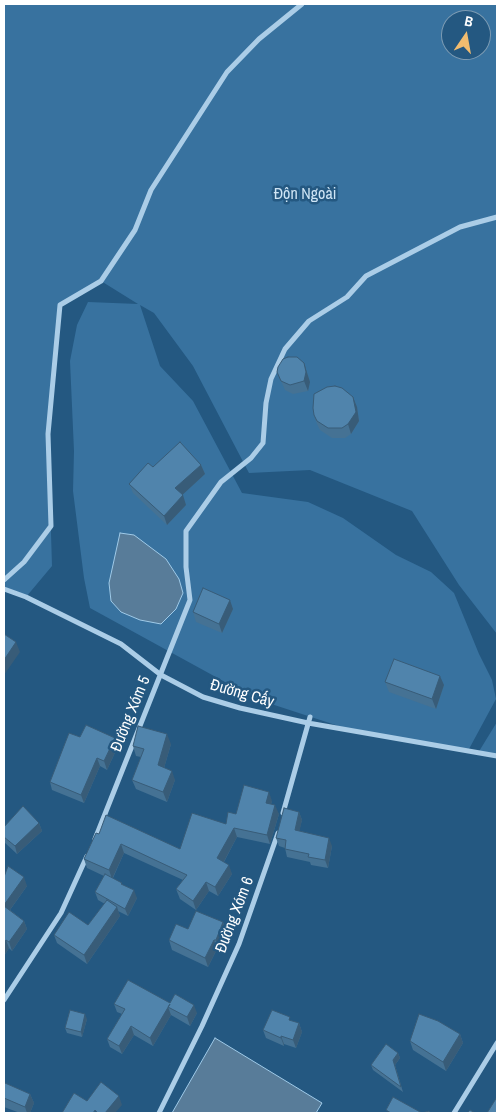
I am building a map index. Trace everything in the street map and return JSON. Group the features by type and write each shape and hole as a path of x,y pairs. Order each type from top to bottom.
{"street":[{"path":"4,580 24,562 51,526 48,434 60,305 101,281 135,230 151,190 227,72 259,39 302,4"},
{"name":"Đường Xóm 5","path":"92,845 190,600 186,567 186,531 221,482 251,458 263,443 266,403 271,379 284,349 308,321 346,297 366,276 460,227 497,217"},
{"name":"Đường Cấy","path":"4,589 34,601 121,644 161,675 203,696 240,708 308,723 497,756"},
{"path":"282,819 310,716"},
{"name":"Đường Xóm 6","path":"159,1113 202,1026 239,944 274,848 279,829"},
{"path":"4,1000 61,913 88,853"},
{"path":"454,1113 497,1043"}],"green space":[{"name":"Độn Ngoài","path":"4,4 497,4 497,634 459,585 412,511 310,470 249,473 193,366 154,313 140,305 160,366 193,401 242,493 308,502 343,518 396,555 431,572 454,593 479,654 492,680 496,699 469,749 357,732 256,699 90,608 84,578 73,491 74,451 70,361 77,325 88,302 138,304 101,281 60,305 48,434 52,566 26,597 4,589"},
{"path":"497,722 497,757 478,753"}],"shaded area":[{"path":"120,533 134,535 166,559 179,579 183,593 176,609 161,624 140,620 121,612 111,601 109,583"},
{"path":"215,1038 322,1103 316,1113 172,1113"}],"building":[{"path":"297,357 304,363 306,372 304,381 290,385 281,381 277,372 278,367 283,359"},
{"path":"335,386 342,388 353,397 356,412 348,424 342,428 328,428 317,421 314,415 314,394 327,387"},
{"path":"180,442 201,465 175,488 183,495 164,516 129,484 148,463 153,467"},
{"path":"203,588 230,600 219,624 193,612"},
{"path":"4,634 16,642 4,660"},
{"path":"394,659 440,676 432,699 385,682"},
{"path":"86,725 115,738 104,761 97,758 81,795 50,782 69,733 80,737"},
{"path":"138,726 167,734 158,765 172,771 163,792 132,780 144,749 133,746"},
{"path":"244,785 269,792 266,803 275,805 267,835 234,828 217,858 229,865 215,887 206,882 193,901 176,889 187,875 121,844 109,870 84,859 96,833 99,834 106,815 180,849 192,813 226,824 228,812 236,814"},
{"path":"23,806 39,823 15,846 4,837 4,827"},
{"path":"284,808 299,812 295,830 329,838 325,860 308,857 309,854 285,849 286,840 276,838"},
{"path":"8,866 24,877 4,905 4,877"},
{"path":"105,874 134,890 125,909 95,892"},
{"path":"107,900 117,907 84,955 54,935 69,912 88,925"},
{"path":"4,906 24,921 9,942 6,940 4,943"},
{"path":"196,911 223,922 216,940 214,940 205,958 169,940 176,924 188,929"},
{"path":"128,980 170,1003 175,994 194,1005 187,1017 168,1007 150,1038 131,1026 119,1046 107,1039 125,1009 114,1004"},
{"path":"70,1010 85,1014 81,1032 65,1028"},
{"path":"272,1010 290,1017 289,1020 299,1023 293,1040 281,1036 281,1038 263,1030"},
{"path":"419,1014 438,1021 460,1034 443,1062 410,1041"},
{"path":"386,1044 398,1053 393,1060 401,1087 371,1065"},
{"path":"101,1082 119,1096 105,1113 98,1113 95,1110 93,1113 62,1113 74,1093 87,1101"},
{"path":"5,1083 30,1094 25,1107 4,1098"},
{"path":"393,1097 422,1113 391,1113 386,1110"},
{"path":"497,1097 497,1113 487,1113"}]}
